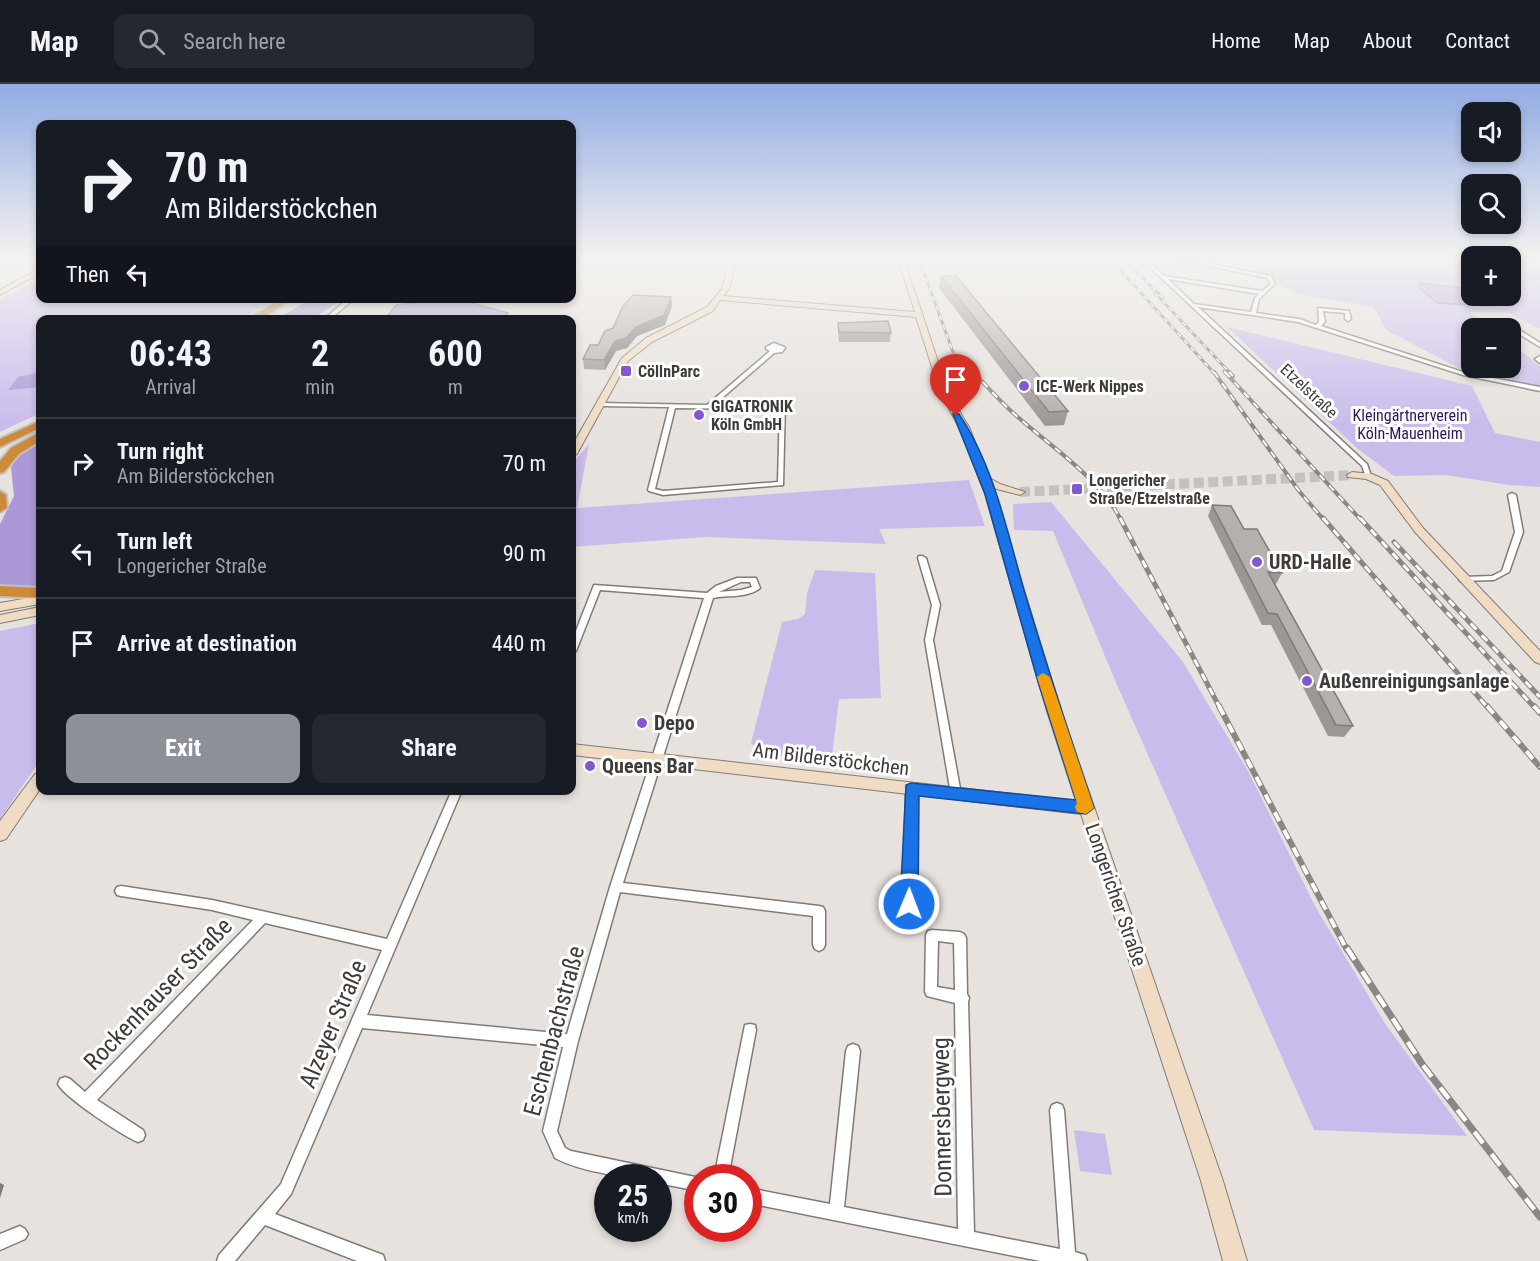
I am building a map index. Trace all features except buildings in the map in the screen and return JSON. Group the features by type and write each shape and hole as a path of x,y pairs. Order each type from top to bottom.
{"highway":[{"path":"0,441 36,431"},
{"path":"0,451 36,431"},
{"path":"0,469 36,432"},
{"path":"0,495 0,508"},
{"path":"0,591 36,593"}],"street":[{"path":"576,447 628,357 649,340 703,314"},
{"path":"906,314 919,315"},
{"name":"Etzelstraße","path":"1204,314 1365,465 1368,476 1389,488 1404,513 1463,579 1540,659"},
{"path":"1254,314 1318,326 1465,374 1540,389"},
{"path":"1318,326 1322,321 1321,314"},
{"path":"1347,314 1348,319"},
{"name":"Longericher Straße","path":"919,315 944,392 964,429 985,479 1045,682 1212,1181 1235,1261"},
{"path":"1521,333 1540,345"},
{"path":"708,407 773,351"},
{"path":"600,404 781,408 781,484 663,493 651,490 672,406"},
{"path":"1352,475 1368,476"},
{"path":"985,479 1002,488 1020,492 990,494"},
{"path":"1463,579 1494,578 1504,572 1519,532 1512,495"},
{"path":"922,558 936,605 929,640 956,794"},
{"path":"576,641 597,586 709,596 722,592 751,591 757,585 753,580 740,580 719,588 709,596"},
{"name":"Eschenbachstraße","path":"684,1181 570,1158 560,1153 550,1131 571,1041 616,887 709,596"},
{"path":"0,607 36,601"},
{"path":"0,619 36,612"},
{"name":"Am Bilderstöckchen","path":"576,750 1086,808"},
{"path":"0,834 36,784"},
{"path":"909,904 911,789"},
{"name":"Alzeyer Straße","path":"225,1261 286,1189 360,1021 455,795"},
{"path":"616,887 819,911 819,945"},
{"name":"Rockenhauser Straße","path":"121,891 212,905 391,946"},
{"name":"Rockenhauser Straße","path":"86,1101 262,918"},
{"name":"Donnersbergweg","path":"963,998 931,992 932,935 960,938 963,998 966,1236"},
{"path":"360,1021 571,1041"},
{"path":"724,1164 750,1030"},
{"path":"836,1213 853,1051"},
{"name":"Rockenhauser Straße","path":"65,1084 86,1101 138,1135"},
{"path":"762,1198 966,1236 1074,1260 1057,1110"},
{"path":"264,1216 377,1261"},
{"path":"0,1242 20,1234"}],"green space":[{"path":"0,314 249,314 36,315 36,415 0,432"},
{"path":"1378,314 1473,314 1478,318 1461,318 1461,369 1386,330"},
{"path":"1511,314 1540,314 1540,329"},
{"name":"Kleingärtnerverein Köln-Mauenheim","path":"1227,327 1472,386 1495,433 1540,442 1540,487 1509,485 1446,475 1394,476 1358,449"},
{"path":"1521,351 1540,366 1540,387 1494,378 1521,378"},
{"path":"589,444 577,508 969,480 985,526 879,529 886,544 706,537 576,547 576,459"},
{"path":"1051,502 1183,662 1248,771 1315,906 1386,1025 1467,1136 1314,1130 1114,678 1053,531 1014,530 1013,504"},
{"path":"815,570 875,573 881,698 839,699 831,764 759,752 751,743 782,622 798,619 805,614 807,593"},
{"path":"36,624 36,766 0,819 0,631"},
{"path":"1074,1130 1105,1134 1112,1175 1080,1171"}],"shaded area":[{"path":"285,314 320,314 318,315 283,315"},
{"path":"389,314 507,314 506,315"},
{"path":"36,373 36,387 8,390 18,377"},
{"path":"36,444 36,587 30,589 0,587 0,524 14,496 11,468 15,458"}],"tunnel":[{"path":"1020,492 1352,475"}],"railway":[{"path":"939,314 953,352 974,374"},
{"path":"1160,314 1215,374"},
{"path":"1175,314 1231,374"},
{"path":"973,372 1013,413 1088,477 1112,505 1121,520"},
{"path":"1214,372 1299,491 1324,520"},
{"path":"1225,372 1361,520"},
{"path":"1120,518 1220,708"},
{"path":"1323,518 1488,708"},
{"path":"1360,518 1535,708"},
{"path":"1394,542 1540,697"},
{"path":"1219,706 1347,950"},
{"path":"1487,706 1540,767"},
{"path":"1534,706 1540,713"},
{"path":"1347,948 1422,1064 1540,1217"}],"slow traffic":[{"path":"1043,677 1086,808 1083,807"}],"place":[{"name":"CöllnParc","path":"626,371"},
{"name":"ICE-Werk Nippes","path":"1024,386"},
{"name":"GIGATRONIK Köln GmbH","path":"699,415"},
{"name":"Longericher Straße/Etzelstraße","path":"1077,489"},
{"name":"URD-Halle","path":"1257,562"},
{"name":"Außenreinigungsanlage","path":"1307,681"},
{"name":"Depo","path":"642,723"},
{"name":"Queens Bar","path":"590,766"}],"route":[{"path":"909,904 911,789 1086,808 1045,682 990,494 964,429 956,416"}]}
